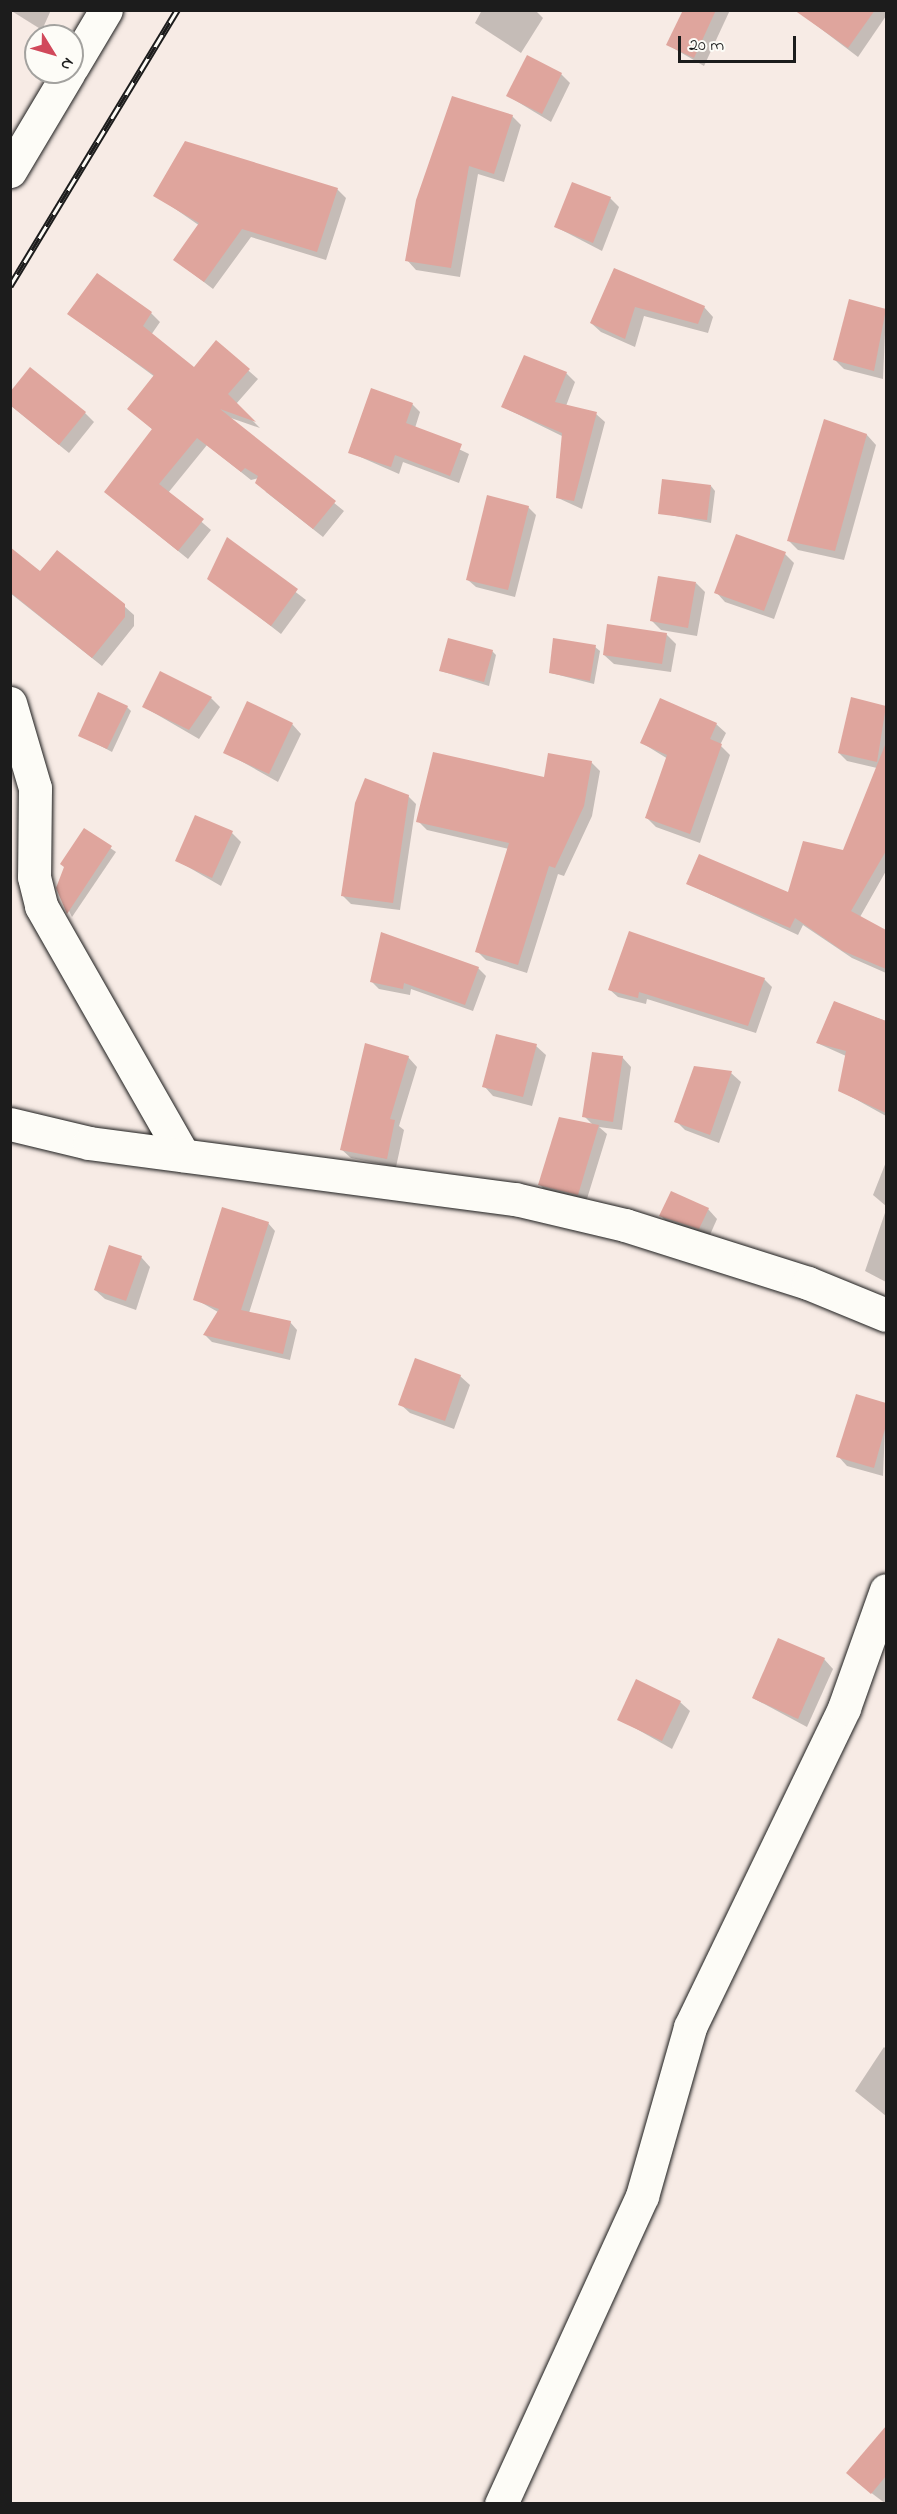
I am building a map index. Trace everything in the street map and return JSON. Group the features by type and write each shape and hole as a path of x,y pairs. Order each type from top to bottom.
{"street":[{"path":"84,48 106,10"},
{"path":"10,171 62,84"},
{"path":"10,703 35,788 34,877 41,906 183,1155"},
{"path":"10,1124 88,1143 515,1199 625,1225 808,1283 886,1315"},
{"path":"501,2504 642,2196 690,2027 844,1708 886,1590"}],"building":[{"path":"683,10 716,10 694,58 666,45"},
{"path":"794,10 875,10 848,48"},
{"path":"527,55 562,73 542,114 506,96"},
{"path":"452,96 513,115 494,174 469,166 451,268 405,261 416,200"},
{"path":"185,141 338,188 317,252 242,229 204,282 173,260 199,223 153,196"},
{"path":"572,182 611,197 593,243 554,227"},
{"path":"614,268 705,306 698,324 635,307 625,339 590,323"},
{"path":"97,273 152,312 143,326 194,367 216,340 250,369 228,394 256,422 220,409 336,501 313,529 255,483 258,476 245,468 241,472 197,438 159,484 204,519 178,551 104,492 152,429 127,409 154,375 67,314"},
{"path":"849,299 886,309 874,371 833,360"},
{"path":"524,355 567,372 555,402 597,412 574,501 556,498 562,433 501,407"},
{"path":"30,367 86,412 59,445 10,405 10,392"},
{"path":"371,388 413,403 406,423 462,444 450,476 395,455 391,467 348,453"},
{"path":"824,419 867,434 835,551 787,541"},
{"path":"662,479 711,485 707,520 658,514"},
{"path":"487,495 529,506 508,590 466,580"},
{"path":"736,534 786,552 764,611 714,593"},
{"path":"227,537 298,589 271,626 207,579"},
{"path":"10,547 40,571 57,550 125,604 125,617 92,658 10,592"},
{"path":"658,576 696,582 688,628 650,621"},
{"path":"607,624 667,633 662,664 603,655"},
{"path":"448,638 493,650 484,682 439,671"},
{"path":"553,638 596,645 590,681 549,673"},
{"path":"160,671 212,697 189,730 142,707"},
{"path":"98,692 128,706 107,749 78,736"},
{"path":"851,697 886,706 877,762 838,753"},
{"path":"660,698 717,723 710,739 722,744 690,834 645,818 667,755 640,743"},
{"path":"247,701 293,723 269,774 223,753"},
{"path":"885,745 886,851 851,911 886,930 886,969 843,951 795,918 790,928 686,884 699,854 788,892 803,841 843,850"},
{"path":"433,752 544,777 548,753 592,761 584,806 555,868 549,866 518,965 475,952 509,843 416,822"},
{"path":"365,778 409,795 393,903 341,896 355,803"},
{"path":"195,815 233,831 212,878 175,861"},
{"path":"84,828 112,846 67,914 56,888 64,867 60,864"},
{"path":"629,931 765,978 748,1026 639,992 638,998 608,990"},
{"path":"381,932 479,967 465,1005 404,983 403,989 370,982"},
{"path":"834,1001 886,1021 886,1113 838,1091 846,1051 816,1043"},
{"path":"496,1034 537,1044 523,1097 482,1087"},
{"path":"365,1043 409,1056 390,1119 395,1120 387,1159 340,1150"},
{"path":"592,1052 623,1056 613,1122 582,1117"},
{"path":"694,1066 732,1071 710,1135 674,1122"},
{"path":"559,1117 599,1125 578,1195 538,1185"},
{"path":"671,1191 709,1208 699,1229 659,1216"},
{"path":"222,1207 269,1222 241,1310 291,1321 283,1354 203,1335 219,1309 193,1300"},
{"path":"109,1245 142,1256 126,1301 94,1290"},
{"path":"415,1358 461,1375 445,1421 398,1405"},
{"path":"856,1394 886,1403 886,1425 874,1468 836,1457"},
{"path":"778,1638 825,1658 798,1719 752,1698"},
{"path":"636,1679 681,1701 662,1741 617,1720"},
{"path":"886,2426 886,2476 871,2494 846,2473"}],"railway":[{"path":"10,286 177,10"}]}
